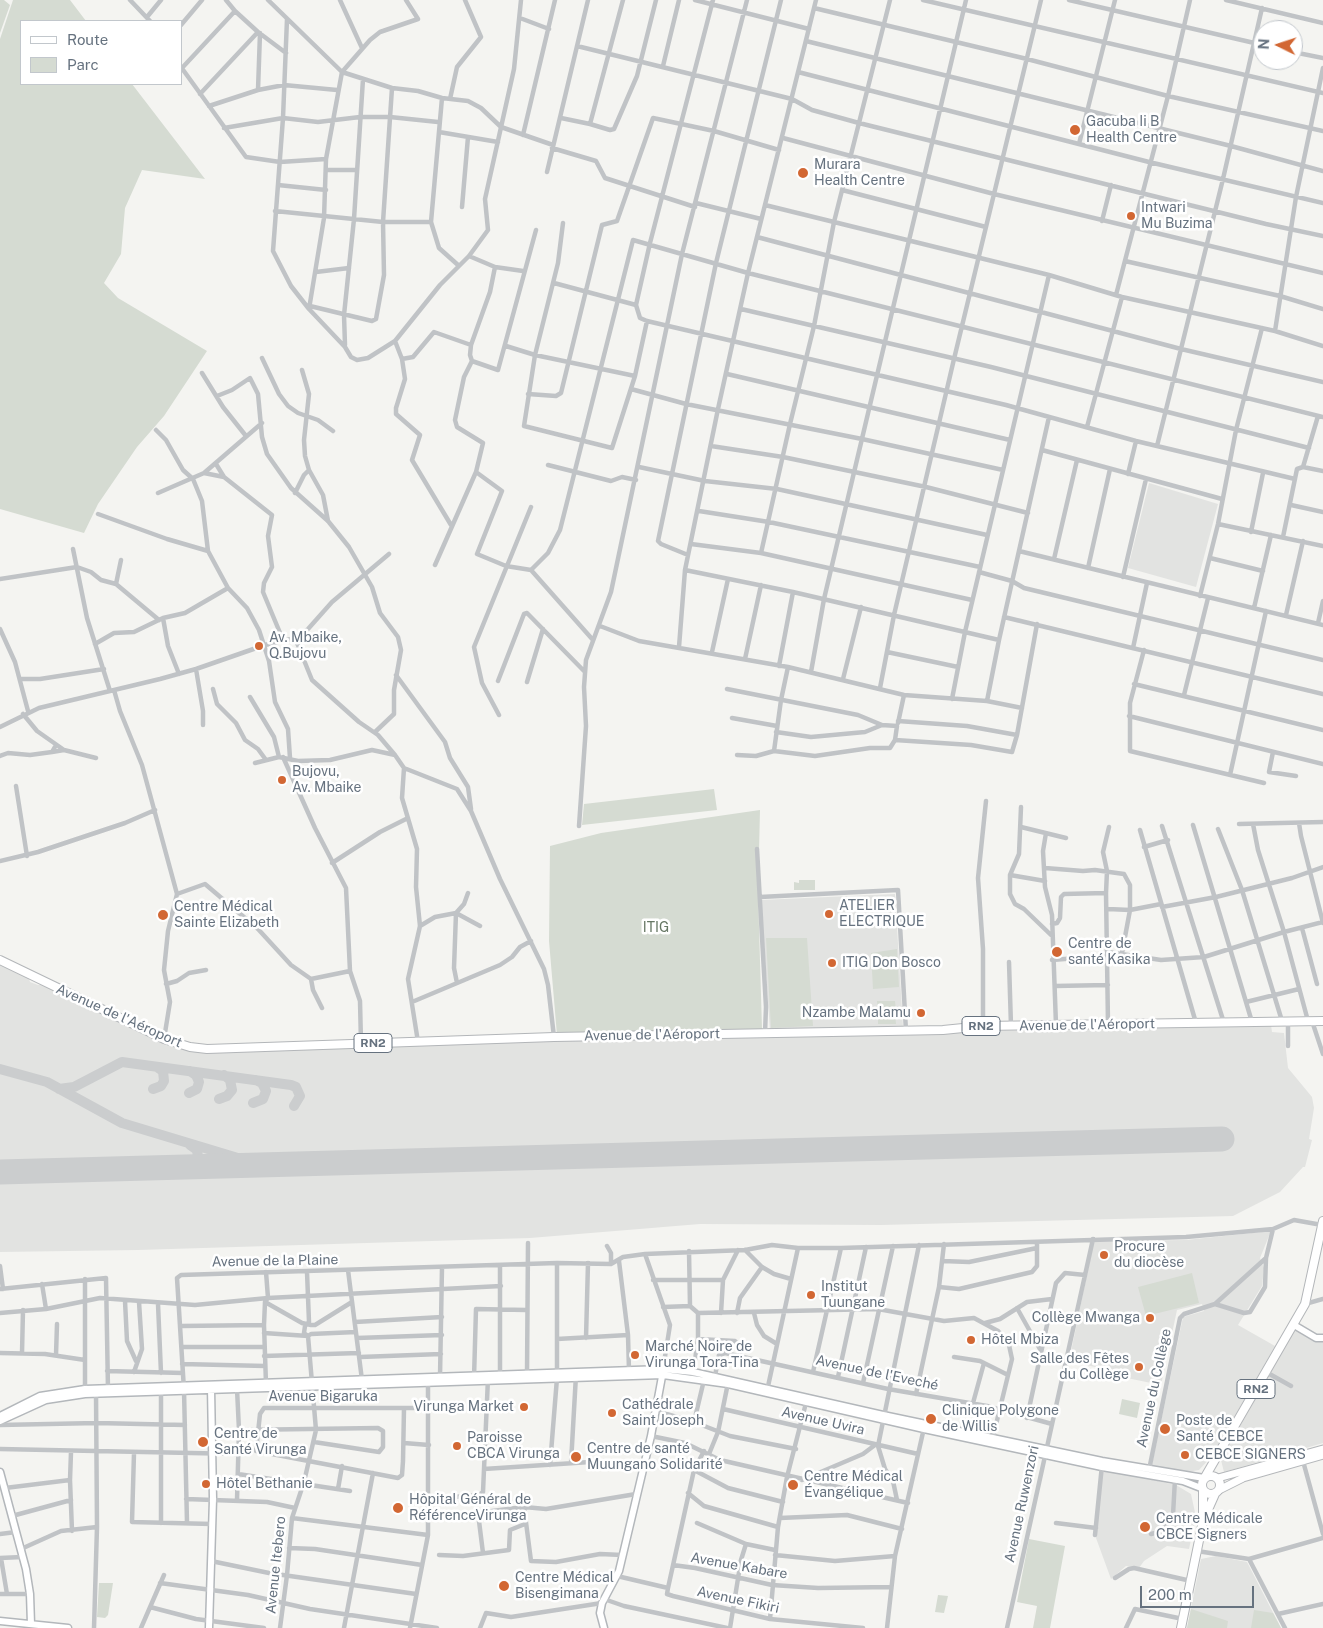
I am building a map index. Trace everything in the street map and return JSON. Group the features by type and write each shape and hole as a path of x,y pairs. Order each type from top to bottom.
{"highway":[{"name":"Avenue de l'Aéroport","path":"0,960 164,1039 190,1047 207,1049 554,1037 943,1030 983,1026 1108,1026 1323,1021"},
{"name":"RN2","path":"1181,1628 1203,1521 1202,1489 1204,1478 1220,1455 1305,1304 1323,1223"},
{"name":"RN2","path":"1203,1521 1220,1484 1217,1478 1220,1455"},
{"path":"1204,1478 1210,1475 1217,1478"},
{"path":"1202,1489 1209,1494 1217,1492"}],"main road":[{"path":"1294,1325 1316,1338 1323,1338"},
{"path":"0,1416 41,1399 85,1391 629,1372 663,1372 715,1376 728,1382"},
{"path":"604,1628 600,1613 603,1601 617,1576 651,1436 663,1372"},
{"path":"693,1375 704,1380 728,1382 924,1427 992,1439 1175,1479 1202,1489"},
{"path":"211,1387 237,1389 266,1384"},
{"path":"209,1628 213,1499 211,1387"},
{"path":"85,1391 96,1393 108,1390 161,1391 184,1388"},
{"path":"0,1421 41,1399"},
{"path":"1217,1478 1323,1449"},
{"path":"1217,1492 1243,1478 1323,1455"},
{"path":"1102,1464 1204,1478"},
{"path":"0,1474 21,1549 30,1594 31,1626"},
{"path":"0,1621 31,1626 68,1628"}],"street":[{"path":"130,0 149,19 161,0"},
{"path":"182,23 202,0"},
{"path":"226,0 259,33 286,52"},
{"path":"268,0 342,72 392,88 418,91 474,104 501,128 596,161 605,178 695,205 761,219"},
{"path":"340,0 362,48"},
{"path":"309,308 324,218 326,158 337,90 342,72 362,48 380,32 418,19 406,0"},
{"path":"450,99 457,67 481,37 465,0"},
{"path":"287,19 283,118 273,251 291,286 309,308 345,347 353,359 363,360 395,341 458,265 469,256 488,230 485,198 516,58 521,0"},
{"path":"523,135 555,0"},
{"path":"547,172 588,0"},
{"path":"590,124 610,55 623,0"},
{"path":"561,118 610,130 614,129 633,87 656,0"},
{"path":"663,66 679,0"},
{"path":"695,0 712,2 809,29"},
{"path":"579,826 586,726 586,660 611,592 639,467 682,254 747,0"},
{"path":"688,555 659,543 716,263 781,0"},
{"path":"679,647 685,570 718,409 748,273 816,0"},
{"path":"761,553 770,522 790,424 814,326 834,222 890,0"},
{"path":"922,0 1320,92"},
{"path":"811,672 838,536 966,0"},
{"path":"880,688 894,616 926,487 954,359 1041,0"},
{"path":"1068,0 1253,43 1223,179 1157,446"},
{"path":"1079,144 1114,0"},
{"path":"1116,295 1149,162 1168,96 1190,0"},
{"path":"1226,0 1323,23"},
{"path":"712,2 650,243 636,305 640,318 667,326 947,391 1136,441 1263,473 1295,479"},
{"path":"814,8 955,41 1168,96 1323,131"},
{"path":"1259,20 1262,8"},
{"path":"235,11 182,67 246,157 280,162 326,158"},
{"path":"520,18 549,29"},
{"path":"258,90 259,33"},
{"path":"200,94 259,33"},
{"path":"806,41 1158,130 1230,146 1323,172"},
{"path":"577,46 663,66 792,100 812,110 859,123 1291,230 1323,236"},
{"path":"1303,54 1323,58"},
{"path":"1275,331 1296,197 1310,128 1320,92 1323,68"},
{"path":"798,72 1149,162 1323,203"},
{"path":"345,347 344,315 354,220 363,79"},
{"path":"209,106 258,90 284,85 337,90"},
{"path":"309,308 372,321 376,319 384,275 383,222 392,88"},
{"path":"442,98 438,122 431,222 439,248 458,265"},
{"path":"224,128 283,118 332,122 360,117 390,117 438,122"},
{"path":"528,394 559,396 602,225 616,223 653,118 681,123 779,150"},
{"path":"438,132 498,142"},
{"path":"462,207 468,137"},
{"path":"783,138 994,194 1323,273"},
{"path":"326,170 357,170"},
{"path":"278,185 326,190"},
{"path":"1102,220 1111,186"},
{"path":"842,190 986,227"},
{"path":"765,205 1048,276 1122,297 1275,331 1323,346"},
{"path":"275,212 383,222 431,222"},
{"path":"563,223 554,283 535,355 524,426 613,447 635,376 646,321"},
{"path":"472,361 498,370 506,346 523,271 536,230"},
{"path":"757,237 828,254 1181,349 1323,382"},
{"path":"531,570 539,564 555,542 575,471 633,240 650,243 748,273 1320,416 1303,467"},
{"path":"469,256 495,267 523,271"},
{"path":"1125,260 1280,296 1323,309"},
{"path":"435,566 451,525 476,472 483,443 457,427 455,420 464,377 472,361 470,355 471,345 490,292 495,267"},
{"path":"316,272 349,268"},
{"path":"952,699 964,632 1048,276"},
{"path":"554,283 587,290 636,305"},
{"path":"1087,428 1122,297"},
{"path":"741,309 1024,376 1308,448"},
{"path":"1200,596 1218,524 1236,430 1262,328"},
{"path":"402,359 413,357 434,332 471,345"},
{"path":"395,341 402,359 405,379 396,414 420,435 412,460 451,525"},
{"path":"506,346 535,355 635,376"},
{"path":"262,358 284,402 295,412 318,420 333,431"},
{"path":"302,370 309,394 304,445 309,470 323,495 328,522"},
{"path":"202,373 246,436"},
{"path":"727,374 1010,440"},
{"path":"217,396 232,390 250,378 258,394 265,450 295,493 328,522 349,546 372,587 380,612 398,637 401,650 396,676 394,714 375,732"},
{"path":"631,389 686,404 718,409 1003,470"},
{"path":"987,701 998,640 1049,417"},
{"path":"158,493 204,473 262,423"},
{"path":"156,430 166,440 181,467 193,479 202,501 208,551 228,588 247,608 265,645 275,702 288,729 290,758"},
{"path":"1128,474 1136,441"},
{"path":"711,446 783,457 926,487 1028,513"},
{"path":"1042,450 1222,498"},
{"path":"1054,559 1077,460"},
{"path":"216,464 224,477 272,515 268,536 272,568 264,583 263,592 283,640"},
{"path":"548,465 611,481 622,476 636,480"},
{"path":"639,467 704,481 777,489 987,535"},
{"path":"1283,537 1297,468 1303,467 1323,471"},
{"path":"1088,568 1110,469"},
{"path":"295,493 304,475 309,470"},
{"path":"476,472 502,491 477,554 506,566 531,570 593,640"},
{"path":"204,473 224,477"},
{"path":"1251,532 1263,473"},
{"path":"1123,577 1146,479"},
{"path":"1291,505 1323,512"},
{"path":"498,715 482,683 474,648 531,507"},
{"path":"698,511 770,522 910,552 979,569 1012,581 1024,588 1323,660"},
{"path":"98,514 167,539 208,551"},
{"path":"1218,524 1323,546"},
{"path":"1254,608 1271,536"},
{"path":"1286,615 1302,541"},
{"path":"691,544 761,553 831,567 972,600"},
{"path":"73,549 95,644 142,765 177,894 168,931 164,970 170,1002 164,1039"},
{"path":"1019,551 1320,624 1323,601"},
{"path":"1,725 26,713 196,670 265,645 295,638 308,629 332,602 388,554"},
{"path":"1210,558 1263,571"},
{"path":"116,584 121,560"},
{"path":"0,579 77,567 91,572 101,580 116,584 161,619 168,646 179,674"},
{"path":"685,570 861,607 998,640"},
{"path":"712,652 728,579"},
{"path":"1133,648 1147,583"},
{"path":"745,659 761,585"},
{"path":"95,644 114,633 134,632 161,619 185,613 228,588"},
{"path":"779,666 793,592"},
{"path":"1184,695 1208,598"},
{"path":"843,679 861,607"},
{"path":"1230,774 1266,611"},
{"path":"498,681 524,614 529,614 585,672"},
{"path":"1004,617 1323,694"},
{"path":"895,740 971,745 1012,752 1017,735 1038,624"},
{"path":"600,626 639,641 712,652 788,667 904,695 987,701 1022,708"},
{"path":"0,629 20,679 26,713 33,728 64,750 96,758"},
{"path":"527,682 543,629"},
{"path":"295,638 312,680 359,722 375,732 404,768 453,786 471,810 500,879 531,941 548,985 554,1037"},
{"path":"1144,650 1134,684 1129,716 1130,750 1264,783"},
{"path":"887,652 958,667"},
{"path":"774,751 780,700 788,667"},
{"path":"20,679 40,679 104,669"},
{"path":"196,670 203,711 203,725"},
{"path":"396,676 445,742 450,758 468,787 471,810"},
{"path":"1134,684 1323,730"},
{"path":"213,689 218,705 236,723 245,740 258,748 266,760"},
{"path":"727,689 858,715 882,725"},
{"path":"737,755 756,756 774,751 827,756 870,748 890,748 895,740 904,695"},
{"path":"250,697 274,737 281,757 347,892 350,971 360,1001 361,1043"},
{"path":"1129,716 1323,764"},
{"path":"732,718 777,726"},
{"path":"776,732 811,737 865,732 882,725 897,724 967,726 1017,735"},
{"path":"52,752 56,745"},
{"path":"0,756 8,754 30,755 64,750"},
{"path":"255,763 281,757 298,760 330,760 367,750 395,756"},
{"path":"1272,752 1269,772 1296,776"},
{"path":"404,768 402,798 417,849 416,887 420,926 408,975 418,1042"},
{"path":"16,786 27,856"},
{"path":"983,1026 984,988 978,878 986,801"},
{"path":"1021,808 1018,856 1010,875 1010,894 1013,901 1052,935"},
{"path":"0,861 27,856 131,821 155,810"},
{"path":"332,862 380,832 408,818"},
{"path":"1239,824 1323,822"},
{"path":"1108,952 1156,960 1204,957 1284,932 1323,923 1299,823"},
{"path":"1253,824 1258,850 1284,932 1299,989 1323,1054"},
{"path":"1194,825 1252,1022"},
{"path":"1162,826 1168,840 1224,1023"},
{"path":"1021,827 1066,838"},
{"path":"1108,1026 1107,871 1103,852 1109,827"},
{"path":"1218,829 1242,890 1274,995 1285,1021 1288,1046"},
{"path":"1140,830 1196,1024"},
{"path":"1046,833 1043,844 1045,881 1052,924 1056,1025"},
{"path":"1144,846 1168,840"},
{"path":"758,849 766,1008 765,1033"},
{"path":"1108,909 1130,910 1216,897 1268,884 1323,867"},
{"path":"1045,868 1107,871 1124,874 1128,879 1130,910 1122,953"},
{"path":"1010,875 1045,881"},
{"path":"177,894 205,884 258,929 290,965 311,979 350,971"},
{"path":"760,897 898,890 906,1031"},
{"path":"457,983 454,972 456,913 464,904 468,893"},
{"path":"1052,924 1059,921 1061,897 1064,894 1106,893"},
{"path":"420,926 435,916 456,913 480,926"},
{"path":"1302,928 1317,984"},
{"path":"412,1002 500,965 512,957 520,947 531,941"},
{"path":"1052,960 1077,958 1108,960"},
{"path":"1009,962 1011,1026"},
{"path":"166,984 177,981 189,973 206,970"},
{"path":"311,979 313,990 322,1008"},
{"path":"1055,986 1108,985"},
{"path":"1246,1002 1299,989"},
{"name":"Avenue de la Plaine","path":"187,1523 179,1275 558,1263 611,1264 624,1258 645,1254 745,1250 772,1245 798,1248 841,1248 1186,1237 1273,1229 1294,1220 1323,1223"},
{"path":"1214,1304 1244,1313 1250,1312 1264,1287 1266,1258 1273,1229"},
{"name":"Avenue Ruwenzori","path":"1007,1628 1093,1239"},
{"path":"939,1287 959,1289 1032,1272 1037,1266 1037,1242"},
{"path":"527,1376 528,1243"},
{"path":"916,1394 939,1287 944,1244"},
{"path":"897,1500 893,1481 885,1469 877,1446 919,1245"},
{"path":"607,1246 611,1253 611,1264"},
{"path":"863,1383 893,1246"},
{"path":"838,1377 866,1247"},
{"path":"767,1391 798,1248"},
{"path":"814,1372 841,1248"},
{"path":"943,1261 969,1262 1037,1248"},
{"path":"720,1313 722,1280 738,1250"},
{"path":"745,1250 762,1267 774,1274 791,1279"},
{"path":"690,1251 690,1306"},
{"path":"645,1254 670,1329 663,1372"},
{"path":"1214,1304 1266,1258"},
{"path":"619,1261 628,1335 629,1372"},
{"path":"550,1464 557,1375 558,1263"},
{"path":"586,1338 588,1263"},
{"path":"500,1265 500,1377"},
{"path":"0,1266 1,1289 106,1278 108,1390"},
{"path":"737,1313 740,1298 762,1267"},
{"path":"440,1378 442,1268"},
{"path":"348,1270 362,1381"},
{"path":"266,1272 264,1325 266,1384"},
{"path":"307,1272 310,1324"},
{"path":"1028,1418 1056,1283 1063,1274 1068,1272 1085,1275"},
{"path":"85,1279 85,1391"},
{"path":"653,1280 722,1280"},
{"path":"42,1284 46,1309"},
{"path":"0,1313 46,1309 86,1300 105,1298 179,1306 501,1286"},
{"path":"985,1323 1000,1319 1032,1300 1052,1299"},
{"path":"1305,1304 1323,1299"},
{"path":"265,1300 302,1324 315,1325 352,1302"},
{"path":"124,1301 127,1341 136,1361"},
{"path":"134,1372 136,1361 142,1348 139,1302"},
{"path":"158,1304 161,1373"},
{"name":"Avenue du Collège","path":"1149,1470 1180,1318 1184,1314 1214,1304"},
{"path":"663,1307 690,1306 698,1313 827,1312 878,1309 948,1321 971,1317 998,1331 1006,1339 1011,1352 1008,1375 992,1439"},
{"path":"1018,1308 1041,1351"},
{"path":"22,1353 23,1310"},
{"path":"474,1377 476,1310 526,1310"},
{"path":"693,1375 698,1339 698,1313"},
{"path":"754,1313 757,1325 764,1336 777,1344"},
{"path":"355,1322 442,1316"},
{"path":"998,1331 1000,1319"},
{"path":"56,1355 57,1324"},
{"name":"Avenue Itebero","path":"280,1628 288,1575 292,1518 304,1482 316,1430 309,1354 310,1324"},
{"path":"181,1326 264,1325"},
{"path":"264,1333 356,1332"},
{"path":"357,1338 442,1335"},
{"path":"557,1339 628,1335"},
{"path":"698,1339 735,1341 741,1347 740,1356"},
{"path":"182,1346 264,1347"},
{"path":"0,1353 56,1355 85,1360"},
{"name":"Avenue de l'Eveché","path":"715,1376 720,1353 888,1389 973,1403 1052,1424"},
{"path":"264,1356 440,1354"},
{"path":"954,1357 984,1363 1008,1375"},
{"path":"973,1403 984,1363"},
{"path":"182,1364 265,1366"},
{"path":"108,1371 183,1373"},
{"path":"1266,1372 1292,1386"},
{"path":"571,1463 576,1374"},
{"path":"429,1499 481,1494 484,1489 488,1377"},
{"path":"410,1626 428,1535 429,1445 427,1378"},
{"path":"694,1422 704,1380"},
{"path":"668,1588 694,1470 718,1432 728,1382"},
{"path":"237,1389 239,1430 237,1500"},
{"path":"161,1391 161,1523"},
{"path":"94,1628 97,1526 96,1393"},
{"path":"770,1619 778,1527 787,1477 796,1449 807,1400"},
{"name":"Avenue Bigaruka","path":"309,1460 257,1452 255,1449 262,1408 428,1408"},
{"path":"309,1460 400,1477 404,1443 404,1408"},
{"name":"Avenue Uvira","path":"723,1409 918,1454"},
{"path":"656,1411 694,1422 718,1432 796,1449"},
{"path":"0,1425 185,1425"},
{"path":"887,1628 895,1556 924,1427"},
{"path":"239,1430 380,1428 383,1431 382,1450 375,1452 314,1442"},
{"path":"651,1436 678,1440 720,1460 776,1472 787,1477 908,1503"},
{"path":"404,1443 429,1445"},
{"path":"802,1480 863,1454 877,1446"},
{"path":"0,1449 71,1452 239,1454"},
{"path":"71,1452 70,1500 72,1531"},
{"path":"134,1453 132,1522 212,1524"},
{"path":"1197,1551 1249,1560 1323,1536 1303,1461"},
{"path":"484,1469 590,1462"},
{"path":"1095,1536 1102,1464"},
{"path":"338,1488 342,1466"},
{"path":"694,1470 728,1488 783,1502"},
{"path":"344,1628 373,1473"},
{"path":"238,1474 304,1482 350,1491"},
{"path":"1151,1534 1163,1531 1173,1515 1175,1479"},
{"path":"5,1488 70,1480"},
{"path":"688,1493 704,1506 778,1527"},
{"path":"429,1519 524,1507 546,1509 636,1494"},
{"path":"186,1499 280,1503 295,1508"},
{"path":"12,1516 70,1500"},
{"path":"524,1507 531,1561 556,1562 600,1554 622,1555"},
{"path":"478,1513 483,1554"},
{"path":"780,1518 847,1515 902,1529"},
{"path":"292,1518 428,1535"},
{"path":"697,1523 746,1544 775,1552 835,1561 895,1556"},
{"path":"1056,1523 1096,1528"},
{"path":"439,1555 463,1556 509,1550 510,1530 525,1524"},
{"path":"21,1549 53,1534 97,1526"},
{"path":"0,1534 16,1532"},
{"path":"480,1628 486,1613 511,1617 603,1601 728,1628 746,1544"},
{"path":"289,1548 357,1555 422,1565"},
{"path":"7,1594 1,1558 22,1557"},
{"path":"1249,1560 1285,1628"},
{"path":"211,1561 288,1575 416,1594"},
{"name":"Avenue Kabare","path":"674,1566 695,1568 772,1585 818,1588 891,1587"},
{"path":"1115,1578 1132,1568 1191,1581"},
{"path":"142,1628 164,1575"},
{"name":"Avenue Fikiri","path":"617,1576 668,1588 666,1594 673,1596 770,1619 863,1628"},
{"path":"160,1583 284,1602 410,1626 437,1628"},
{"path":"0,1594 30,1594"},
{"path":"1278,1614 1323,1604"},
{"path":"150,1607 182,1616 264,1628"},
{"path":"1126,1628 1134,1610 1137,1608 1183,1619"},
{"path":"787,1622 787,1628"}],"shaded area":[{"path":"1149,483 1218,504 1196,587 1128,568"},
{"name":"ITIG Don Bosco","path":"895,894 903,1027 770,1031 761,900"},
{"path":"0,963 28,976 30,982 38,985 43,984 186,1048 1271,1025 1272,1032 1284,1033 1288,1068 1312,1097 1314,1108 1309,1139 1312,1140 1305,1167 1280,1192 1233,1216 881,1225 700,1224 530,1238 138,1250 0,1252"},
{"path":"1271,1231 1260,1258 1264,1268 1262,1286 1238,1325 1275,1346 1211,1457 1199,1470 1181,1473 1151,1469 1183,1317 1204,1311 1202,1304 1177,1310 1161,1385 1117,1376 1117,1372 1069,1361 1094,1241 1186,1240"},
{"path":"1294,1330 1323,1339 1323,1443 1224,1472 1221,1460"},
{"name":"Centre Médicale CBCE Signers","path":"1107,1470 1176,1485 1191,1494 1196,1517 1189,1549 1167,1546 1144,1561 1139,1568 1126,1566 1111,1579 1096,1538 1103,1472"},
{"path":"1216,1556 1247,1562 1281,1628 1187,1628 1201,1559"}],"green space":[{"path":"0,0 4,0 10,5 0,33"},
{"path":"13,0 70,0 85,20 20,20 20,85 133,85 205,179 142,170 125,208 121,254 104,283 118,298 207,351 164,416 137,447 98,504 84,533 0,509 0,39"},
{"path":"714,789 717,810 582,825 584,804"},
{"name":"ITIG","path":"760,810 758,893 762,1029 557,1035 549,941 550,846 601,833"},
{"path":"799,880 815,880 815,890 794,890 794,882 799,883"},
{"path":"766,938 807,938 813,1026 771,1028"},
{"path":"897,949 899,987 873,989 871,953"},
{"path":"877,1001 895,1001 896,1011 878,1012"},
{"path":"895,1013 896,1024 878,1024 878,1014"},
{"path":"1192,1273 1199,1303 1146,1316 1138,1287"},
{"path":"1122,1399 1140,1403 1137,1418 1119,1414"},
{"path":"1029,1539 1065,1546 1050,1628 1033,1628 1037,1606 1017,1602"},
{"path":"99,1583 113,1583 108,1615 105,1618 97,1617"},
{"path":"938,1595 948,1596 944,1613 935,1612"},
{"path":"1191,1609 1228,1621 1227,1628 1187,1628"},
{"path":"1254,1610 1273,1613 1281,1628 1251,1628"}],"taxiway":[{"path":"59,1089 74,1087 122,1062 291,1085 296,1087 300,1096 294,1106"},
{"path":"153,1089 161,1086 164,1081 163,1071 157,1067"},
{"path":"0,1069 47,1082 122,1123 261,1165"},
{"path":"189,1093 197,1089 199,1082 196,1075 190,1071"},
{"path":"219,1099 227,1096 232,1090 230,1080 224,1075"},
{"path":"253,1103 263,1099 266,1091 262,1083 256,1080"},
{"path":"189,1167 195,1164 198,1157 197,1150 190,1145"}],"runway":[{"path":"0,1172 1222,1139"}],"place":[{"name":"Gacuba Ii B Health Centre","path":"1075,130"},
{"name":"Murara Health Centre","path":"803,173"},
{"name":"Intwari Mu Buzima","path":"1131,216"},
{"name":"Av. Mbaike, Q.Bujovu","path":"259,646"},
{"name":"Bujovu, Av. Mbaike","path":"282,780"},
{"name":"ATELIER ELECTRIQUE","path":"829,914"},
{"name":"Centre Médical Sainte Elizabeth","path":"163,915"},
{"name":"Centre de santé Kasika","path":"1057,952"},
{"name":"ITIG Don Bosco","path":"832,963"},
{"name":"Nzambe Malamu","path":"921,1013"},
{"name":"Procure du diocèse","path":"1104,1255"},
{"name":"Institut Tuungane","path":"811,1295"},
{"name":"Collège Mwanga","path":"1150,1318"},
{"name":"Hôtel Mbiza","path":"971,1340"},
{"name":"Marché Noire de Virunga Tora-Tina","path":"635,1355"},
{"name":"Salle des Fêtes du Collège","path":"1139,1367"},
{"name":"Virunga Market","path":"524,1407"},
{"name":"Cathédrale Saint Joseph","path":"612,1413"},
{"name":"Clinique Polygone de Willis","path":"931,1419"},
{"name":"Poste de Santé CEBCE","path":"1165,1429"},
{"name":"Centre de Santé Virunga","path":"203,1442"},
{"name":"Paroisse CBCA Virunga","path":"457,1446"},
{"name":"CEBCE SIGNERS","path":"1185,1455"},
{"name":"Centre de santé Muungano Solidarité","path":"576,1457"},
{"name":"Hôtel Bethanie","path":"206,1484"},
{"name":"Centre Médical Évangélique","path":"793,1485"},
{"name":"Hôpital Général de RéférenceVirunga","path":"398,1508"},
{"name":"Centre Médicale CBCE Signers","path":"1145,1527"},
{"name":"Centre Médical Bisengimana","path":"504,1586"}]}
